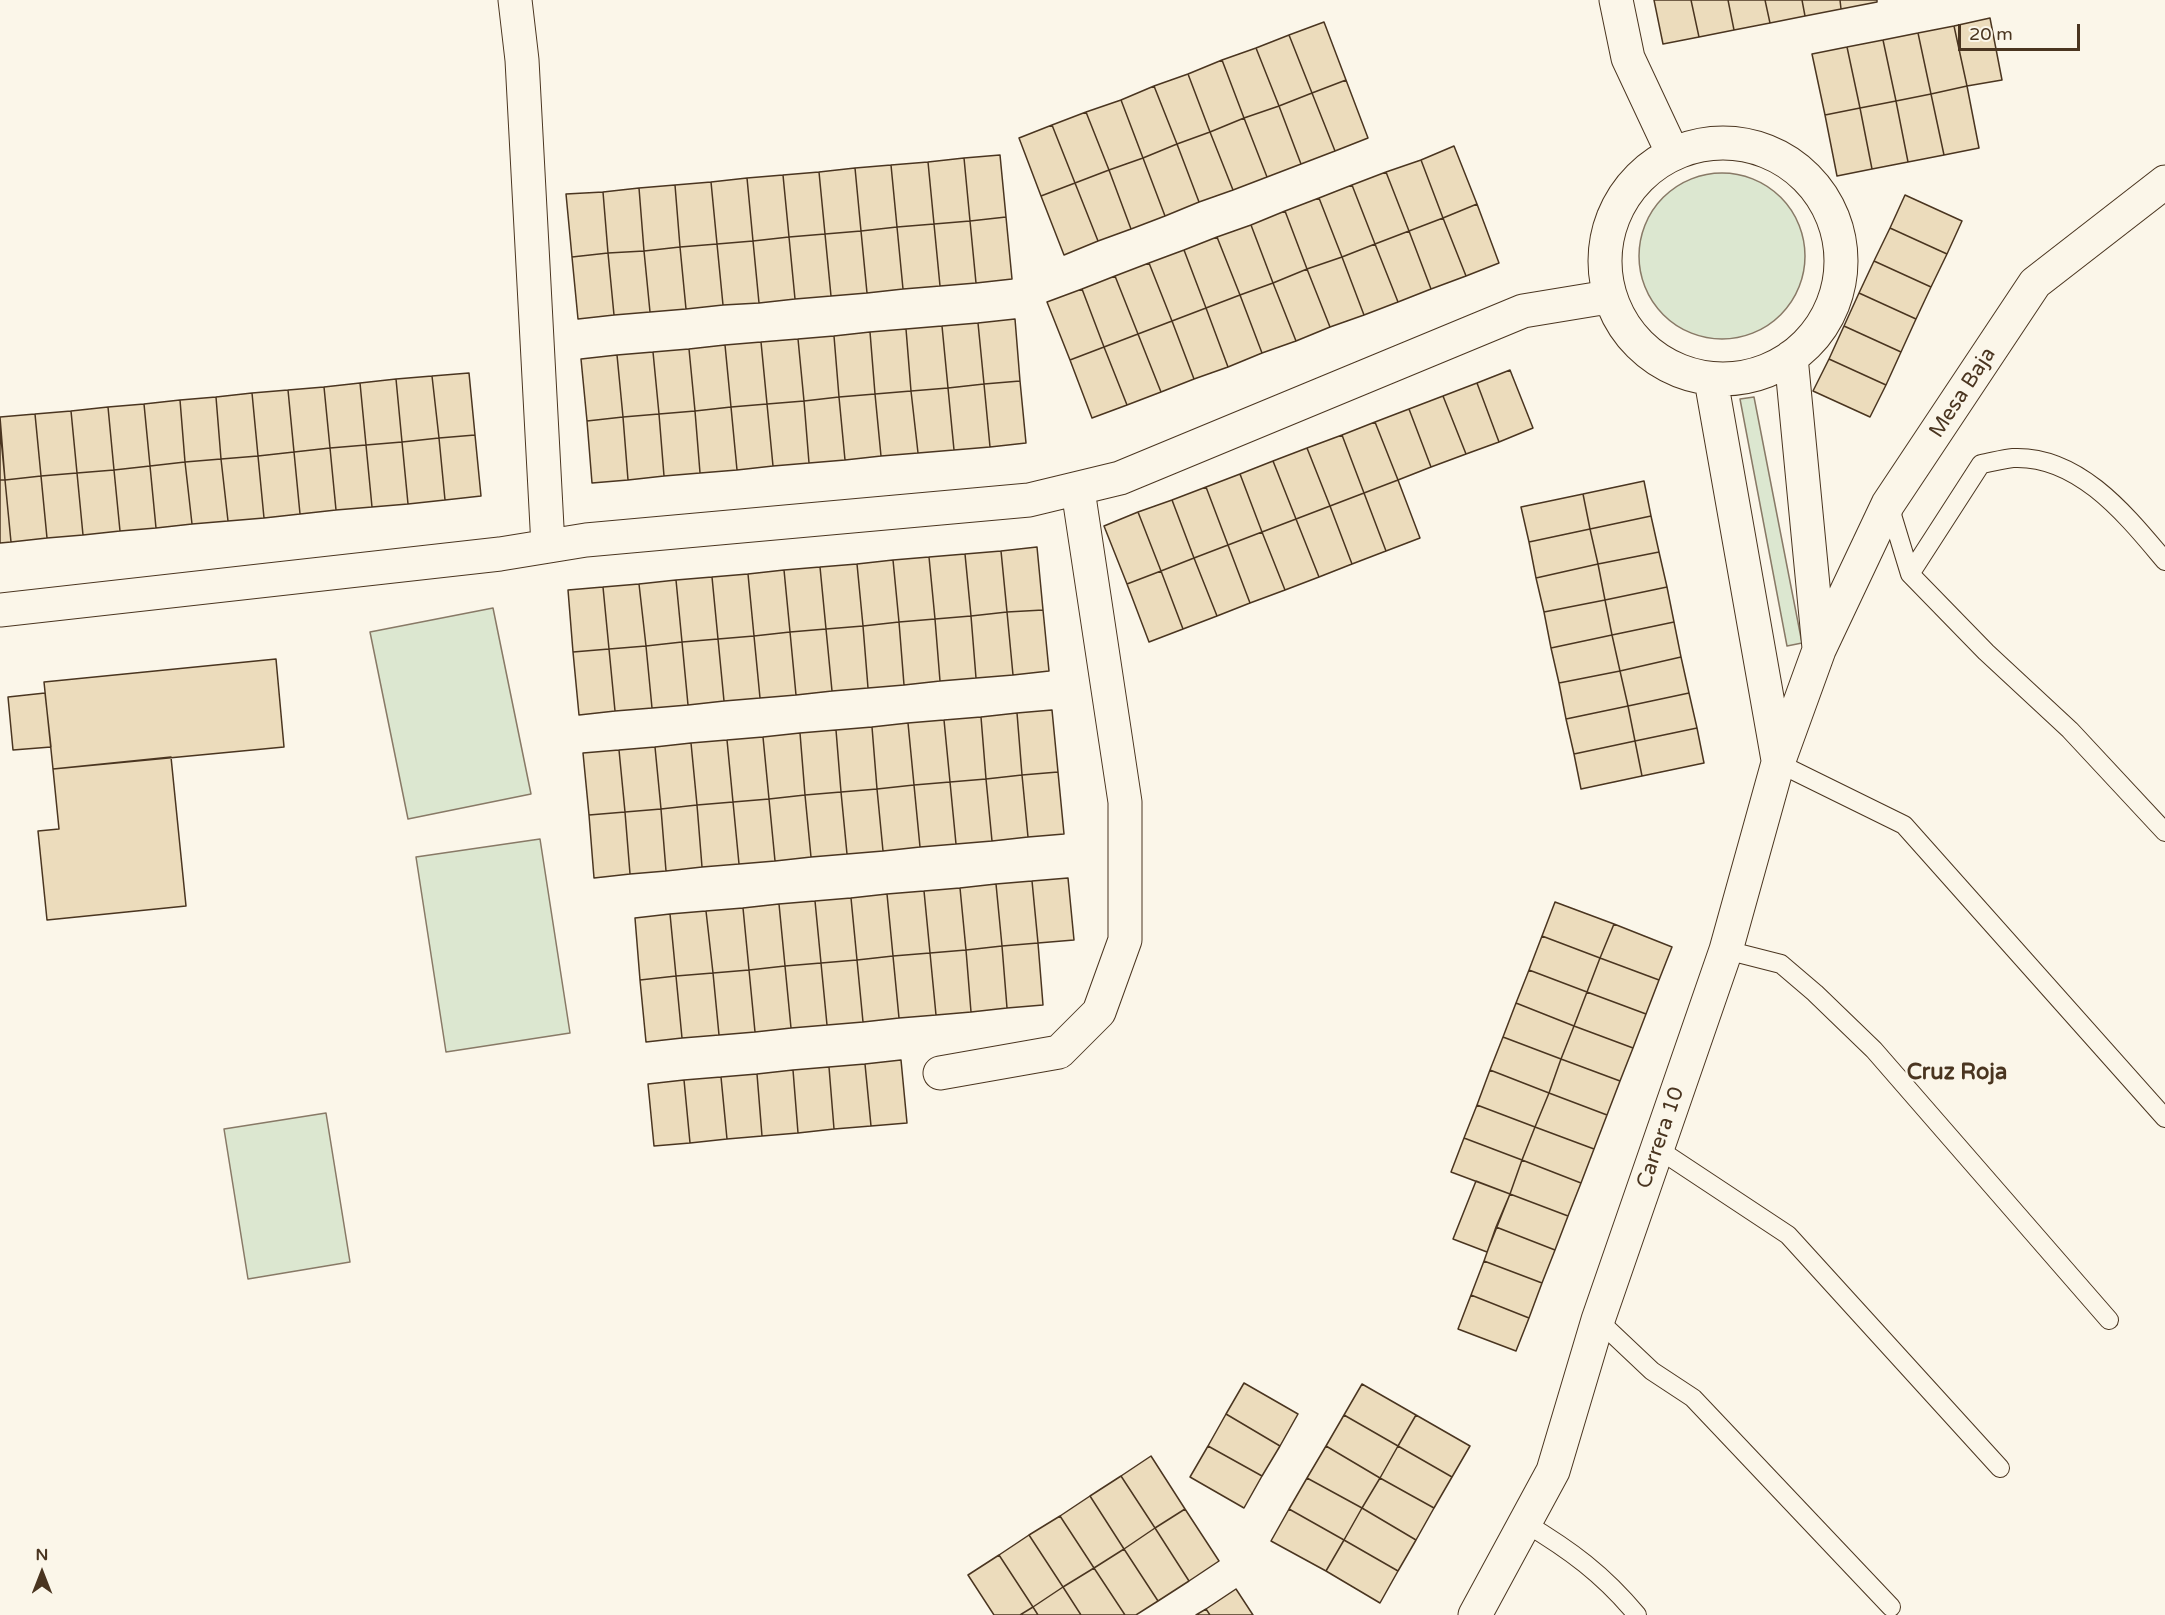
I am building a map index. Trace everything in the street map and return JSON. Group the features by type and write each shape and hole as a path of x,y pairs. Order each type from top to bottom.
{"street":[{"path":"515,0 522,60 548,546"},
{"path":"1616,0 1628,58 1673,154"},
{"path":"1739,142 1782,157 1817,186 1838,227 1842,273 1829,317 1798,353 1758,375 1712,380 1666,367 1630,337 1608,297 1603,249 1618,202 1649,166 1673,154 1693,145 1739,142"},
{"name":"Mesa Baja","path":"1819,650 1888,504 2035,283 2165,182"},
{"path":"0,610 500,554 586,540 1029,500 1120,478 1523,311 1608,297"},
{"path":"1791,357 1819,650"},
{"path":"1712,380 1778,763"},
{"path":"940,1073 1059,1052 1099,1012 1125,940 1125,802 1078,490"},
{"name":"Carrera 10","path":"1475,1615 1553,1471 1598,1320 1726,950 1778,763 1819,650"}],"lane":[{"path":"1910,574 1981,464 2013,458 2053,464 2074,474 2129,518 2165,561"},
{"path":"1888,504 1910,574 1986,652 2070,730 2165,832"},
{"path":"1778,763 1904,825 2165,1118"},
{"path":"1726,950 1781,964 1815,993 1874,1050 2109,1320"},
{"path":"1658,1149 1788,1235 2000,1468"},
{"path":"1598,1320 1652,1371 1693,1398 1891,1607"},
{"path":"1525,1523 1573,1552 1618,1592 1637,1615"}],"green space":[{"path":"1722,173 1738,174 1754,179 1781,197 1799,224 1804,240 1804,272 1799,288 1781,315 1754,333 1738,338 1722,339 1706,338 1690,333 1663,315 1645,288 1640,272 1639,256 1640,240 1645,224 1663,197 1690,179 1706,174"},
{"path":"1754,397 1802,643 1787,646 1740,399"},
{"path":"493,608 531,794 408,819 370,632"},
{"path":"540,839 570,1033 446,1052 416,857"},
{"path":"326,1113 350,1262 248,1279 224,1129"}],"building":[{"path":"1654,0 1691,0 1699,37 1663,44"},
{"path":"1691,0 1728,0 1734,30 1699,37"},
{"path":"1728,0 1765,0 1770,23 1734,30"},
{"path":"1765,0 1802,0 1805,16 1770,23"},
{"path":"1802,0 1840,0 1841,9 1805,16"},
{"path":"1840,0 1877,0 1877,2 1841,9"},
{"path":"1990,18 2002,80 1967,86 1954,26"},
{"path":"1324,22 1346,80 1312,93 1289,35"},
{"path":"1954,26 1967,86 1931,94 1918,33"},
{"path":"1918,33 1931,94 1896,101 1883,40"},
{"path":"1289,35 1312,93 1279,106 1256,48"},
{"path":"1883,40 1896,101 1860,108 1847,47"},
{"path":"1847,47 1860,108 1825,115 1812,54"},
{"path":"1256,48 1279,106 1244,118 1222,60"},
{"path":"1222,60 1244,118 1210,132 1188,74"},
{"path":"1188,74 1210,132 1177,144 1154,86"},
{"path":"1346,80 1368,138 1335,151 1312,93"},
{"path":"1154,86 1177,144 1143,158 1121,100"},
{"path":"1967,86 1979,148 1944,155 1931,94"},
{"path":"1312,93 1335,151 1301,164 1279,106"},
{"path":"1931,94 1944,155 1908,162 1896,101"},
{"path":"1121,100 1143,158 1109,170 1086,112"},
{"path":"1896,101 1908,162 1872,169 1860,108"},
{"path":"1279,106 1301,164 1267,177 1244,118"},
{"path":"1860,108 1872,169 1837,176 1825,115"},
{"path":"1086,112 1109,170 1075,183 1052,125"},
{"path":"1244,118 1267,177 1233,190 1210,132"},
{"path":"1052,125 1075,183 1041,196 1019,138"},
{"path":"1210,132 1233,190 1199,202 1177,144"},
{"path":"1177,144 1199,202 1165,216 1143,158"},
{"path":"1454,146 1477,204 1443,218 1421,160"},
{"path":"1000,155 1006,217 970,221 964,158"},
{"path":"964,158 970,221 934,224 928,162"},
{"path":"1143,158 1165,216 1131,229 1109,170"},
{"path":"1421,160 1443,218 1409,231 1386,172"},
{"path":"928,162 934,224 897,227 891,165"},
{"path":"891,165 897,227 861,231 855,168"},
{"path":"855,168 861,231 825,234 819,172"},
{"path":"1109,170 1131,229 1098,241 1075,183"},
{"path":"819,172 825,234 789,237 783,175"},
{"path":"1386,172 1409,231 1375,244 1352,185"},
{"path":"783,175 789,237 753,241 747,178"},
{"path":"747,178 753,241 717,244 711,182"},
{"path":"711,182 717,244 680,247 675,185"},
{"path":"1075,183 1098,241 1064,255 1041,196"},
{"path":"675,185 680,247 644,251 639,188"},
{"path":"1352,185 1375,244 1342,257 1319,198"},
{"path":"639,188 644,251 608,253 603,192"},
{"path":"603,192 608,253 572,257 566,194"},
{"path":"1905,195 1962,221 1947,254 1890,228"},
{"path":"1319,198 1342,257 1307,269 1285,211"},
{"path":"1477,204 1499,263 1466,276 1443,218"},
{"path":"1285,211 1307,269 1273,283 1251,225"},
{"path":"1006,217 1012,279 976,283 970,221"},
{"path":"1443,218 1466,276 1431,289 1409,231"},
{"path":"970,221 976,283 940,286 934,224"},
{"path":"934,224 940,286 903,289 897,227"},
{"path":"1251,225 1273,283 1240,295 1217,237"},
{"path":"897,227 903,289 867,293 861,231"},
{"path":"1890,228 1947,254 1931,287 1874,261"},
{"path":"861,231 867,293 831,296 825,234"},
{"path":"1409,231 1431,289 1398,302 1375,244"},
{"path":"825,234 831,296 795,299 789,237"},
{"path":"789,237 795,299 759,303 753,241"},
{"path":"1217,237 1240,295 1206,308 1184,250"},
{"path":"753,241 759,303 723,305 717,244"},
{"path":"717,244 723,305 686,309 680,247"},
{"path":"1375,244 1398,302 1364,315 1342,257"},
{"path":"680,247 686,309 650,312 644,251"},
{"path":"1184,250 1206,308 1172,321 1149,263"},
{"path":"644,251 650,312 614,315 608,253"},
{"path":"608,253 614,315 578,319 572,257"},
{"path":"1342,257 1364,315 1330,327 1307,269"},
{"path":"1874,261 1931,287 1916,319 1859,293"},
{"path":"1149,263 1172,321 1138,334 1115,276"},
{"path":"1307,269 1330,327 1296,341 1273,283"},
{"path":"1115,276 1138,334 1104,347 1082,289"},
{"path":"1273,283 1296,341 1262,353 1240,295"},
{"path":"1082,289 1104,347 1070,360 1047,302"},
{"path":"1859,293 1916,319 1901,352 1844,326"},
{"path":"1240,295 1262,353 1228,367 1206,308"},
{"path":"1206,308 1228,367 1194,379 1172,321"},
{"path":"1015,319 1020,381 984,384 978,323"},
{"path":"1172,321 1194,379 1161,392 1138,334"},
{"path":"978,323 984,384 948,388 942,326"},
{"path":"942,326 948,388 911,391 906,329"},
{"path":"1844,326 1901,352 1886,385 1829,359"},
{"path":"906,329 911,391 875,394 870,332"},
{"path":"870,332 875,394 839,397 834,336"},
{"path":"1138,334 1161,392 1127,405 1104,347"},
{"path":"834,336 839,397 804,401 798,339"},
{"path":"798,339 804,401 767,404 761,342"},
{"path":"761,342 767,404 731,407 725,345"},
{"path":"725,345 731,407 695,411 689,349"},
{"path":"1104,347 1127,405 1092,418 1070,360"},
{"path":"689,349 695,411 659,414 653,352"},
{"path":"653,352 659,414 623,417 617,355"},
{"path":"617,355 623,417 587,421 581,359"},
{"path":"1829,359 1886,385 1870,417 1813,391"},
{"path":"1510,370 1533,428 1499,442 1477,383"},
{"path":"469,373 475,435 439,438 432,376"},
{"path":"432,376 439,438 402,442 396,379"},
{"path":"396,379 402,442 366,445 360,383"},
{"path":"1020,381 1026,443 990,447 984,384"},
{"path":"360,383 366,445 330,448 324,387"},
{"path":"1477,383 1499,442 1466,454 1443,396"},
{"path":"984,384 990,447 954,450 948,388"},
{"path":"324,387 330,448 294,452 288,390"},
{"path":"948,388 954,450 918,453 911,391"},
{"path":"288,390 294,452 258,456 252,393"},
{"path":"911,391 918,453 881,456 875,394"},
{"path":"252,393 258,456 221,459 216,397"},
{"path":"875,394 881,456 845,460 839,397"},
{"path":"1443,396 1466,454 1431,467 1409,409"},
{"path":"216,397 221,459 185,462 180,400"},
{"path":"839,397 845,460 809,463 804,401"},
{"path":"180,400 185,462 150,466 144,404"},
{"path":"804,401 809,463 773,466 767,404"},
{"path":"144,404 150,466 114,470 108,407"},
{"path":"767,404 773,466 737,470 731,407"},
{"path":"108,407 114,470 77,473 71,411"},
{"path":"731,407 737,470 700,473 695,411"},
{"path":"1409,409 1431,467 1398,480 1375,422"},
{"path":"71,411 77,473 41,476 35,414"},
{"path":"695,411 700,473 664,476 659,414"},
{"path":"35,414 41,476 5,480 0,417"},
{"path":"659,414 664,476 628,480 623,417"},
{"path":"623,417 628,480 592,483 587,421"},
{"path":"1375,422 1398,480 1364,493 1342,435"},
{"path":"0,428 5,480 0,480"},
{"path":"475,435 481,496 445,500 439,438"},
{"path":"1342,435 1364,493 1330,506 1307,448"},
{"path":"439,438 445,500 408,504 402,442"},
{"path":"402,442 408,504 372,507 366,445"},
{"path":"366,445 372,507 336,510 330,448"},
{"path":"330,448 336,510 300,514 294,452"},
{"path":"1307,448 1330,506 1296,519 1273,461"},
{"path":"294,452 300,514 264,518 258,456"},
{"path":"258,456 264,518 228,521 221,459"},
{"path":"221,459 228,521 192,524 185,462"},
{"path":"1273,461 1296,519 1262,532 1240,474"},
{"path":"185,462 192,524 156,528 150,466"},
{"path":"150,466 156,528 120,531 114,470"},
{"path":"114,470 120,531 83,535 77,473"},
{"path":"77,473 83,535 47,538 41,476"},
{"path":"1240,474 1262,532 1228,545 1206,487"},
{"path":"41,476 47,538 11,542 5,480"},
{"path":"0,480 5,480 11,542 0,543"},
{"path":"1398,480 1420,538 1386,551 1364,493"},
{"path":"1644,481 1651,516 1590,529 1583,494"},
{"path":"1206,487 1228,545 1194,558 1172,500"},
{"path":"1364,493 1386,551 1352,564 1330,506"},
{"path":"1583,494 1590,529 1529,542 1521,507"},
{"path":"1172,500 1194,558 1161,571 1138,512"},
{"path":"1330,506 1352,564 1319,577 1296,519"},
{"path":"1138,512 1161,571 1127,584 1104,526"},
{"path":"1651,516 1659,552 1598,564 1590,529"},
{"path":"1296,519 1319,577 1285,590 1262,532"},
{"path":"1590,529 1598,564 1536,578 1529,542"},
{"path":"1262,532 1285,590 1250,603 1228,545"},
{"path":"1228,545 1250,603 1217,616 1194,558"},
{"path":"1037,547 1043,610 1007,612 1001,551"},
{"path":"1001,551 1007,612 971,616 965,554"},
{"path":"1659,552 1667,587 1605,600 1598,564"},
{"path":"965,554 971,616 935,619 929,557"},
{"path":"929,557 935,619 899,622 893,560"},
{"path":"1194,558 1217,616 1183,629 1161,571"},
{"path":"893,560 899,622 863,626 857,564"},
{"path":"857,564 863,626 826,629 820,567"},
{"path":"1598,564 1605,600 1544,612 1536,578"},
{"path":"820,567 826,629 790,632 784,570"},
{"path":"784,570 790,632 754,636 748,574"},
{"path":"1161,571 1183,629 1149,642 1127,584"},
{"path":"748,574 754,636 718,639 712,577"},
{"path":"712,577 718,639 682,642 676,580"},
{"path":"676,580 682,642 646,646 639,584"},
{"path":"639,584 646,646 609,649 603,587"},
{"path":"603,587 609,649 573,652 568,590"},
{"path":"1667,587 1674,622 1612,635 1605,600"},
{"path":"1605,600 1612,635 1551,648 1544,612"},
{"path":"1043,610 1049,671 1013,675 1007,612"},
{"path":"1007,612 1013,675 976,678 971,616"},
{"path":"971,616 976,678 940,681 935,619"},
{"path":"935,619 940,681 904,685 899,622"},
{"path":"899,622 904,685 868,688 863,626"},
{"path":"1674,622 1681,657 1620,671 1612,635"},
{"path":"863,626 868,688 832,691 826,629"},
{"path":"826,629 832,691 796,695 790,632"},
{"path":"790,632 796,695 760,698 754,636"},
{"path":"1612,635 1620,671 1559,683 1551,648"},
{"path":"754,636 760,698 724,701 718,639"},
{"path":"718,639 724,701 688,705 682,642"},
{"path":"682,642 688,705 652,708 646,646"},
{"path":"646,646 652,708 615,711 609,649"},
{"path":"609,649 615,711 579,715 573,652"},
{"path":"1681,657 1689,693 1628,706 1620,671"},
{"path":"276,659 284,747 53,769 44,682"},
{"path":"1620,671 1628,706 1566,719 1559,683"},
{"path":"45,693 51,747 13,750 8,697"},
{"path":"1689,693 1697,728 1635,741 1628,706"},
{"path":"1628,706 1635,741 1574,754 1566,719"},
{"path":"1052,710 1058,772 1022,775 1017,713"},
{"path":"1017,713 1022,775 986,779 981,717"},
{"path":"981,717 986,779 950,782 944,720"},
{"path":"944,720 950,782 914,785 908,723"},
{"path":"908,723 914,785 877,789 872,727"},
{"path":"872,727 877,789 841,792 836,730"},
{"path":"1697,728 1704,763 1642,776 1635,741"},
{"path":"836,730 841,792 805,795 800,733"},
{"path":"800,733 805,795 769,799 763,737"},
{"path":"763,737 769,799 733,802 727,740"},
{"path":"727,740 733,802 697,805 691,743"},
{"path":"1635,741 1642,776 1581,789 1574,754"},
{"path":"691,743 697,805 661,809 655,747"},
{"path":"655,747 661,809 625,812 619,750"},
{"path":"619,750 625,812 589,815 583,753"},
{"path":"171,757 186,906 47,920 38,831 59,829 53,769"},
{"path":"1058,772 1064,834 1028,837 1022,775"},
{"path":"1022,775 1028,837 992,841 986,779"},
{"path":"986,779 992,841 956,844 950,782"},
{"path":"950,782 956,844 920,847 914,785"},
{"path":"914,785 920,847 883,851 877,789"},
{"path":"877,789 883,851 847,854 841,792"},
{"path":"841,792 847,854 811,857 805,795"},
{"path":"805,795 811,857 775,861 769,799"},
{"path":"769,799 775,861 739,864 733,802"},
{"path":"733,802 739,864 702,867 697,805"},
{"path":"697,805 702,867 666,871 661,809"},
{"path":"661,809 666,871 630,874 625,812"},
{"path":"625,812 630,874 594,878 589,815"},
{"path":"1068,878 1074,940 1038,943 1032,881"},
{"path":"1032,881 1038,943 1002,946 996,884"},
{"path":"996,884 1002,946 966,950 960,888"},
{"path":"960,888 966,950 930,953 924,891"},
{"path":"924,891 930,953 893,956 887,894"},
{"path":"887,894 893,956 857,960 851,898"},
{"path":"851,898 857,960 821,963 815,901"},
{"path":"815,901 821,963 785,966 779,904"},
{"path":"1555,902 1614,924 1600,958 1542,936"},
{"path":"779,904 785,966 749,970 743,908"},
{"path":"743,908 749,970 713,973 706,911"},
{"path":"706,911 713,973 676,976 670,914"},
{"path":"670,914 676,976 640,980 635,918"},
{"path":"1614,924 1672,947 1659,980 1600,958"},
{"path":"1542,936 1600,958 1587,992 1529,970"},
{"path":"1038,943 1043,1005 1007,1008 1002,946"},
{"path":"1002,946 1007,1008 971,1012 966,950"},
{"path":"966,950 971,1012 936,1015 930,953"},
{"path":"930,953 936,1015 899,1018 893,956"},
{"path":"893,956 899,1018 863,1022 857,960"},
{"path":"1600,958 1659,980 1646,1014 1587,992"},
{"path":"857,960 863,1022 827,1025 821,963"},
{"path":"821,963 827,1025 791,1028 785,966"},
{"path":"785,966 791,1028 755,1032 749,970"},
{"path":"749,970 755,1032 719,1035 713,973"},
{"path":"1529,970 1587,992 1574,1026 1516,1003"},
{"path":"713,973 719,1035 682,1038 676,976"},
{"path":"676,976 682,1038 646,1042 640,980"},
{"path":"1587,992 1646,1014 1633,1048 1574,1026"},
{"path":"1516,1003 1574,1026 1561,1059 1503,1037"},
{"path":"1574,1026 1633,1048 1620,1081 1561,1059"},
{"path":"1503,1037 1561,1059 1549,1093 1490,1070"},
{"path":"1561,1059 1620,1081 1607,1115 1549,1093"},
{"path":"901,1060 907,1123 871,1126 865,1064"},
{"path":"865,1064 871,1126 834,1129 829,1067"},
{"path":"829,1067 834,1129 798,1133 793,1070"},
{"path":"793,1070 798,1133 762,1136 757,1074"},
{"path":"1490,1070 1549,1093 1535,1127 1477,1105"},
{"path":"757,1074 762,1136 727,1139 721,1077"},
{"path":"721,1077 727,1139 690,1143 684,1080"},
{"path":"684,1080 690,1143 654,1146 648,1084"},
{"path":"1549,1093 1607,1115 1594,1149 1535,1127"},
{"path":"1477,1105 1535,1127 1522,1160 1464,1138"},
{"path":"1535,1127 1594,1149 1581,1183 1522,1160"},
{"path":"1464,1138 1522,1160 1510,1194 1451,1172"},
{"path":"1522,1160 1581,1183 1568,1216 1510,1194"},
{"path":"1476,1181 1510,1194 1487,1252 1453,1239"},
{"path":"1510,1194 1568,1216 1555,1250 1496,1227"},
{"path":"1496,1227 1555,1250 1542,1283 1484,1261"},
{"path":"1484,1261 1542,1283 1529,1318 1471,1295"},
{"path":"1471,1295 1529,1318 1516,1351 1458,1329"},
{"path":"1244,1383 1298,1414 1280,1446 1226,1414"},
{"path":"1362,1384 1416,1415 1398,1446 1344,1415"},
{"path":"1226,1414 1280,1446 1262,1476 1208,1446"},
{"path":"1344,1415 1398,1446 1380,1478 1326,1446"},
{"path":"1416,1415 1470,1446 1452,1477 1398,1446"},
{"path":"1208,1446 1262,1476 1244,1508 1190,1477"},
{"path":"1326,1446 1380,1478 1362,1508 1307,1478"},
{"path":"1398,1446 1452,1477 1434,1508 1380,1478"},
{"path":"1151,1456 1185,1509 1155,1528 1121,1476"},
{"path":"1121,1476 1155,1528 1124,1549 1090,1496"},
{"path":"1307,1478 1362,1508 1344,1540 1289,1509"},
{"path":"1380,1478 1434,1508 1416,1540 1362,1508"},
{"path":"1090,1496 1124,1549 1094,1568 1060,1516"},
{"path":"1362,1508 1416,1540 1398,1571 1344,1540"},
{"path":"1185,1509 1219,1561 1189,1581 1155,1528"},
{"path":"1289,1509 1344,1540 1326,1571 1271,1541"},
{"path":"1060,1516 1094,1568 1063,1587 1029,1535"},
{"path":"1155,1528 1189,1581 1158,1601 1124,1549"},
{"path":"1029,1535 1063,1587 1033,1607 999,1555"},
{"path":"1344,1540 1398,1571 1380,1603 1326,1571"},
{"path":"1124,1549 1158,1601 1136,1615 1125,1615 1094,1568"},
{"path":"999,1555 1033,1607 1020,1615 994,1615 968,1575"},
{"path":"1094,1568 1125,1615 1081,1615 1063,1587"},
{"path":"1063,1587 1081,1615 1038,1615 1033,1607"},
{"path":"1236,1589 1253,1615 1210,1615 1206,1609"},
{"path":"1033,1607 1038,1615 1020,1615"},
{"path":"1206,1609 1210,1615 1196,1615"}],"district":[{"name":"Cruz Roja","path":"1957,1073"}]}
